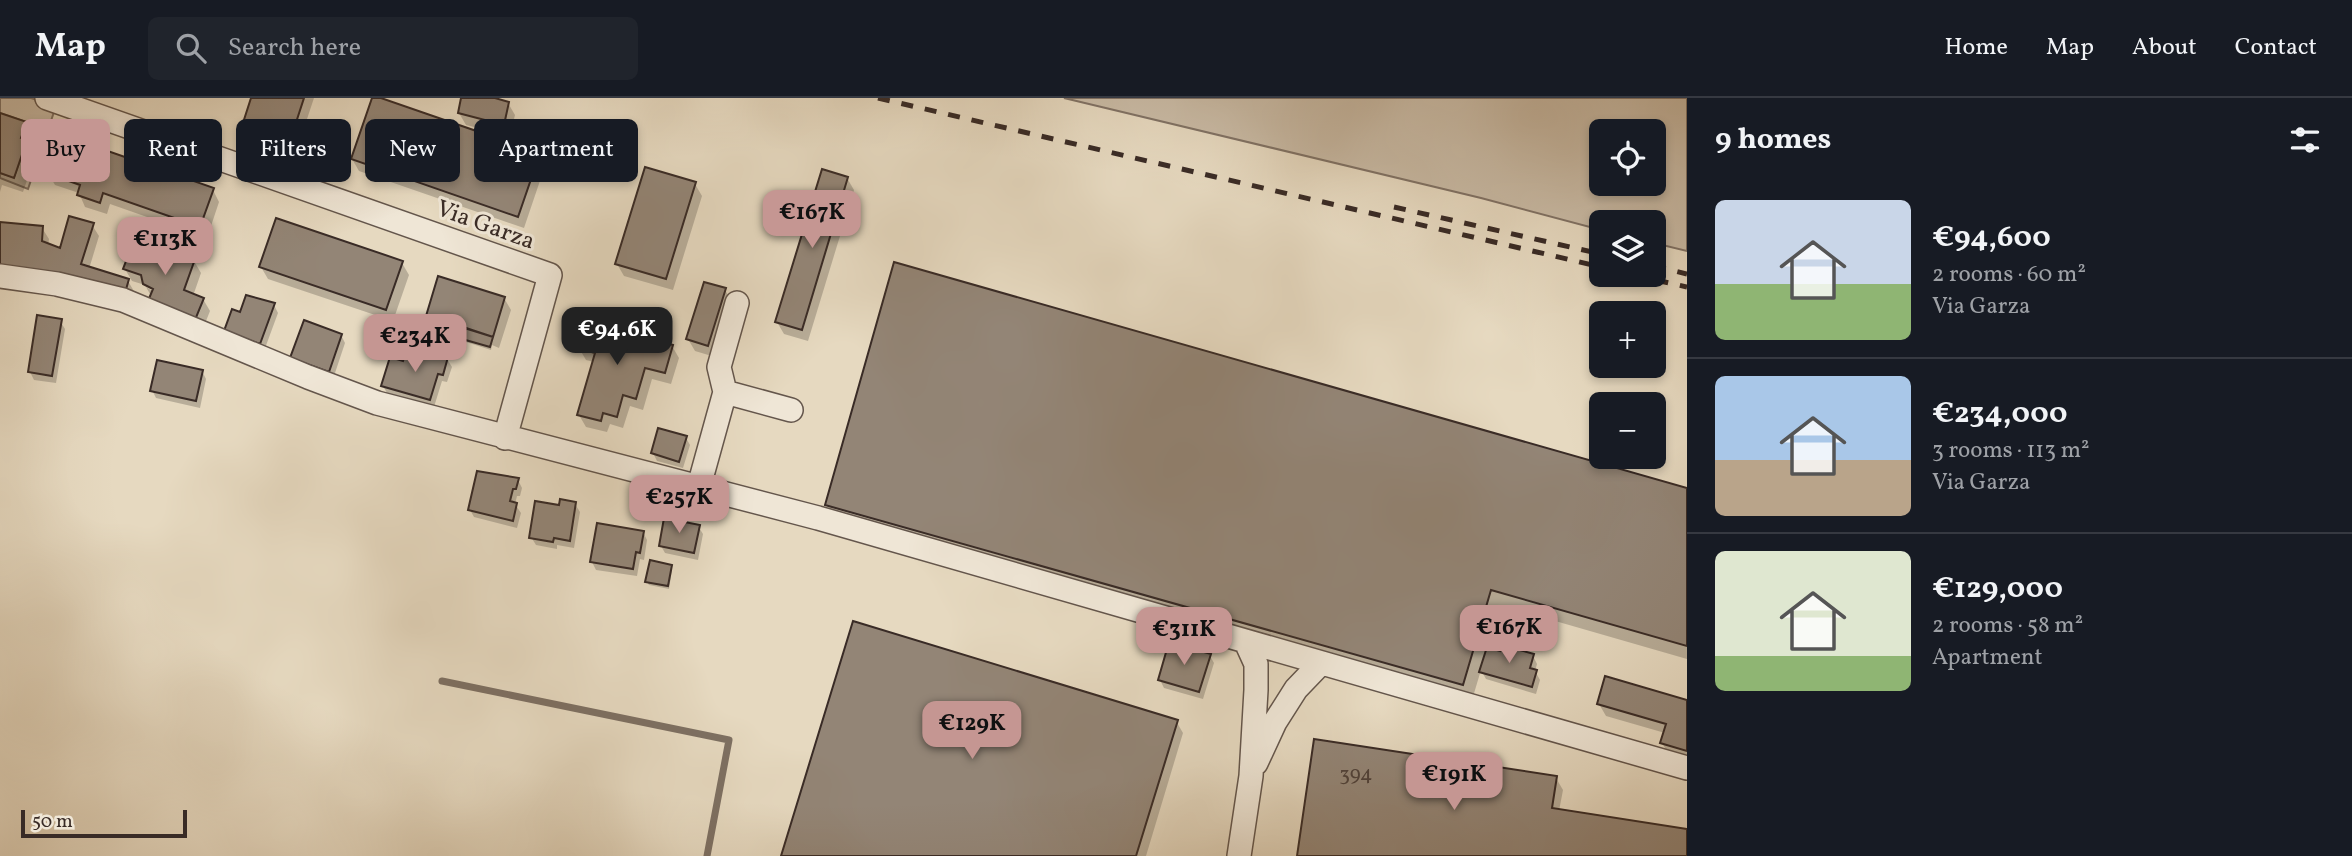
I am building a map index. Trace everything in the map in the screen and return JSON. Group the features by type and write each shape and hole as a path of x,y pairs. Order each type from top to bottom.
{"street":[{"name":"Via Garza","path":"47,98 550,275 505,438"},
{"path":"0,276 57,284 122,300 308,377 377,402 505,438 818,518 1687,768"},
{"path":"699,486 724,392 719,367 737,303"},
{"path":"724,392 791,410"},
{"path":"1239,856 1251,776 1256,664 1246,642"},
{"path":"1251,776 1275,722 1296,689 1320,664"}],"shaded area":[{"path":"0,98 31,98 56,106 52,119 21,120 0,113"},
{"path":"1064,98 1687,98 1687,251 1666,246 1666,210 1589,210 1589,227 1481,198"},
{"path":"21,158 21,182 30,182 28,189 0,178 0,173 14,177"}],"building":[{"path":"251,98 304,98 297,119 244,119"},
{"path":"372,98 381,98 442,119 365,119 365,164 351,159"},
{"path":"461,98 495,98 509,102 505,119 481,119 458,113"},
{"path":"0,113 21,120 21,158 14,178 0,173"},
{"path":"460,125 474,130 474,182 530,182 518,217 417,182 460,182"},
{"path":"110,152 124,157 124,182 197,182 214,188 200,227 103,193 100,203 77,195 80,185 72,182 110,182"},
{"path":"645,167 696,182 666,279 615,264"},
{"path":"822,169 848,177 802,330 775,322"},
{"path":"69,216 94,223 81,264 129,279 125,293 0,267 0,222 43,226 42,241 60,248"},
{"path":"276,218 403,261 386,310 259,267"},
{"path":"135,238 195,259 184,290 204,298 195,320 148,301 153,289 143,284 141,275 123,269"},
{"path":"894,262 1589,460 1589,469 1620,469 1687,488 1687,646 1491,590 1463,685 825,505"},
{"path":"438,276 505,297 493,337 426,316"},
{"path":"704,282 726,288 708,346 686,339"},
{"path":"246,295 275,303 260,344 224,331 232,309 240,312"},
{"path":"37,315 62,319 52,376 28,372"},
{"path":"304,320 342,334 329,372 290,358"},
{"path":"586,320 673,345 665,373 645,368 636,399 623,395 617,417 603,413 601,421 577,415 595,353 577,348"},
{"path":"466,328 493,337 490,347 462,339"},
{"path":"424,350 448,357 443,375 438,374 430,400 381,386 390,357 403,361 406,351 423,357"},
{"path":"157,360 203,370 196,401 150,391"},
{"path":"658,428 687,436 679,462 651,453"},
{"path":"477,471 519,478 510,501 517,503 513,521 468,510"},
{"path":"560,499 576,502 570,541 554,538 553,542 529,538 535,501 559,505"},
{"path":"664,518 700,525 694,553 659,546"},
{"path":"597,523 644,531 640,553 636,552 633,569 590,562"},
{"path":"650,560 672,565 668,586 645,582"},
{"path":"853,621 1178,720 1136,856 781,856"},
{"path":"1169,642 1211,654 1199,692 1158,680"},
{"path":"1501,645 1534,654 1530,668 1537,670 1532,687 1479,672 1487,647 1500,651"},
{"path":"1605,676 1687,700 1687,751 1660,743 1666,724 1597,704"},
{"path":"1314,739 1557,776 1552,808 1687,829 1687,856 1297,856"}],"waterway":[{"path":"442,681 729,740 707,856"}],"railway":[{"path":"878,98 1589,264"},
{"path":"1394,207 1589,251"},
{"path":"1666,269 1687,274"},
{"path":"1666,282 1687,287"}]}
